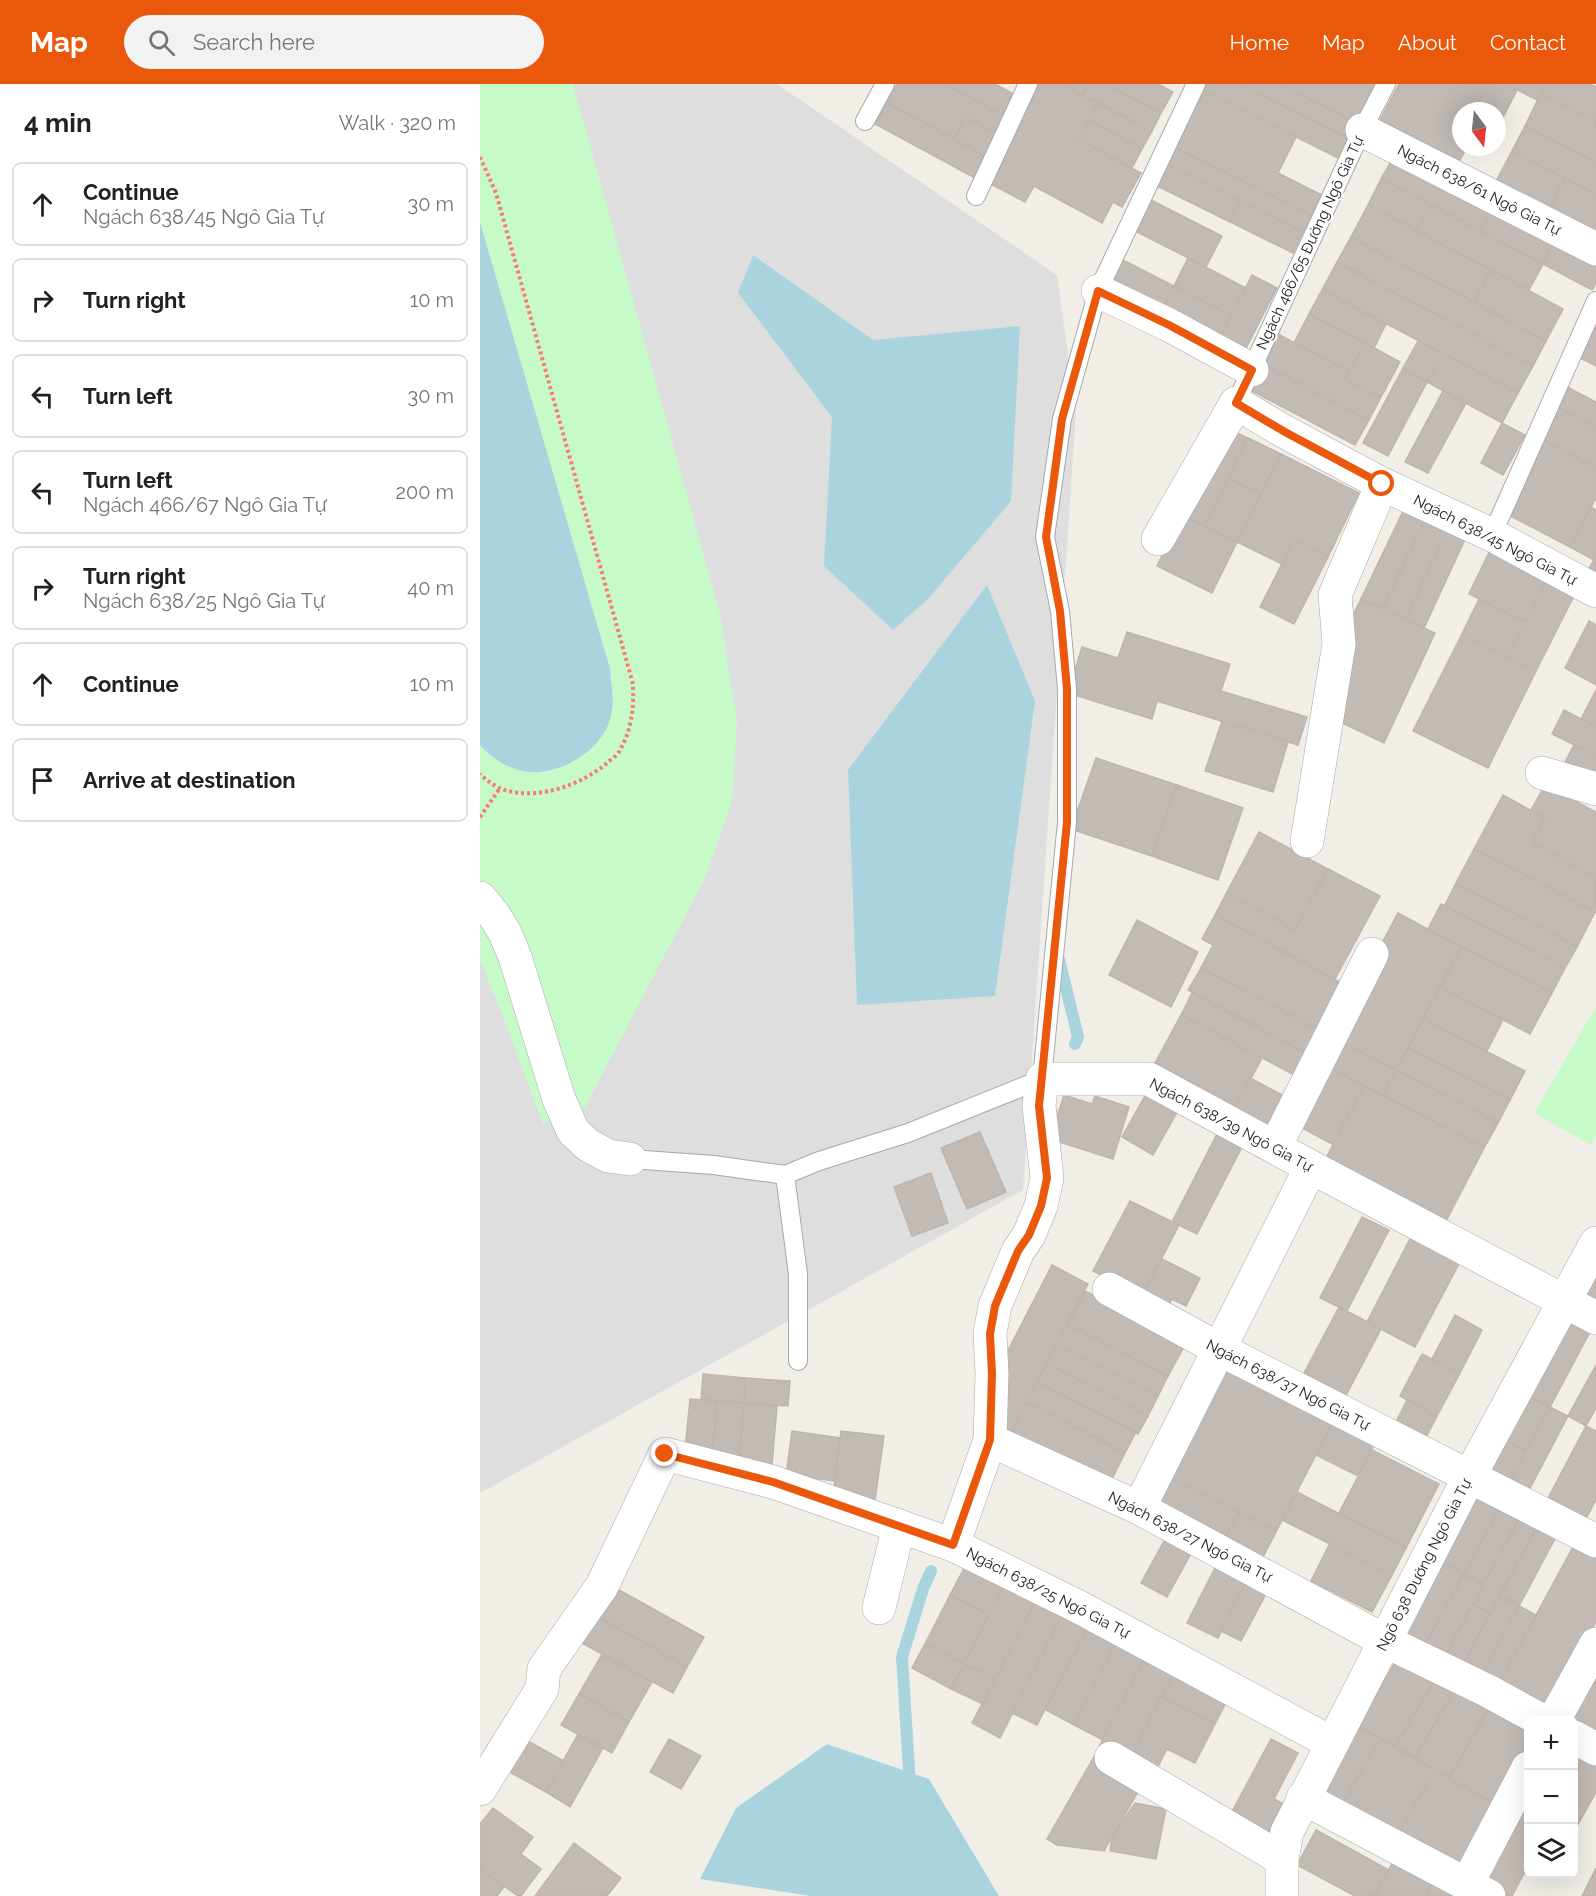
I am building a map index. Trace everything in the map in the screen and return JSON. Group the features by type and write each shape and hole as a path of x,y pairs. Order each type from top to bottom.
{"street":[{"name":"Ngách 638/61 Ngô Gia Tự","path":"1362,130 1596,249"},
{"path":"1098,291 1169,325 1252,370"},
{"path":"1158,539 1236,403"},
{"name":"Ngách 638/45 Ngô Gia Tự","path":"1236,403 1382,484 1492,535 1596,591"},
{"path":"1307,841 1339,644 1335,595 1382,484"},
{"path":"1542,773 1596,789"},
{"path":"480,898 505,933 515,957 559,1099 573,1131 588,1145 608,1156 630,1158"},
{"path":"1275,1147 1372,954"},
{"path":"953,1545 990,1440 992,1374 990,1334 995,1306 1018,1251 1029,1235 1041,1206 1047,1178 1039,1106 1042,1079"},
{"name":"Ngách 638/39 Ngô Gia Tự","path":"1042,1079 1149,1079 1596,1318"},
{"path":"1139,1508 1311,1167"},
{"name":"Ngõ 638 Đường Ngô Gia Tự","path":"1282,1896 1282,1859 1287,1832 1303,1798 1469,1477 1596,1243"},
{"name":"Ngách 638/37 Ngô Gia Tự","path":"1109,1289 1218,1349 1596,1541"},
{"name":"Ngách 638/27 Ngô Gia Tự","path":"990,1440 1139,1508 1385,1641 1534,1716"},
{"name":"Ngách 638/25 Ngô Gia Tự","path":"480,1789 542,1689 544,1669 602,1586 665,1454 773,1482 953,1545 1077,1606 1332,1743"},
{"path":"879,1608 898,1526"},
{"path":"1556,1716 1596,1644"},
{"path":"1578,1739 1596,1749"},
{"path":"1111,1758 1282,1859"},
{"path":"1303,1798 1478,1890 1527,1770"}],"lane":[{"path":"865,122 885,84"},
{"path":"976,196 1028,84"},
{"path":"1042,1079 1067,822 1067,689 1060,611 1046,537 1062,419 1098,291 1196,84"},
{"name":"Ngách 466/65 Đường Ngô Gia Tự","path":"1236,403 1362,130 1386,84"},
{"path":"1492,535 1596,301"},
{"name":"Ngách 638/39 Ngô Gia Tự","path":"630,1158 785,1174 908,1133 1042,1079"},
{"path":"785,1174 798,1274 798,1361"}],"path":[{"path":"480,157 495,193 633,684 633,706 629,731 618,753 599,770 578,782 555,789 531,792 507,791 480,774"},
{"path":"480,817 500,788"}],"shaded area":[{"path":"480,84 777,84 1057,275 1076,413 1023,1190 480,1493"}],"green space":[{"path":"480,84 573,84 720,614 737,721 732,802 705,878 585,1107 543,1124 480,960"},
{"path":"1596,1007 1596,1136 1591,1145 1534,1113"}],"water":[{"path":"480,222 610,669 612,710 607,728 599,740 579,758 567,765 541,772 521,771 508,766 495,759 480,745"},
{"path":"753,255 873,340 1020,326 1011,501 929,598 893,630 824,566 832,417 738,293"},
{"path":"987,585 1035,701 995,996 857,1005 848,770"},
{"path":"827,1744 929,1779 999,1896 811,1896 700,1879 736,1808"}],"building":[{"path":"897,84 945,84 1008,118 999,135 966,117 954,139 887,103"},
{"path":"945,84 995,84 1019,97 1008,118"},
{"path":"1036,84 1062,84 1098,103 1079,140 1141,173 1122,207 1113,202 1102,223 1034,186 1025,202 985,181"},
{"path":"1062,84 1088,84 1083,95"},
{"path":"1088,84 1106,84 1161,113 1152,131 1083,95"},
{"path":"1106,84 1158,84 1173,92 1161,113"},
{"path":"1200,84 1238,84 1348,138 1338,158 1198,88"},
{"path":"1238,84 1278,84 1356,122 1348,138"},
{"path":"1278,84 1372,84 1374,85 1356,122"},
{"path":"1399,84 1506,84 1517,90 1506,111 1506,102 1452,102 1452,156 1380,120"},
{"path":"1506,84 1545,84 1537,100"},
{"path":"1546,84 1590,84 1596,87 1596,121 1541,93"},
{"path":"1198,88 1296,137 1278,173 1322,195 1312,215 1170,145"},
{"path":"1541,93 1596,121 1596,162 1525,126"},
{"path":"887,103 987,157 975,178 875,124"},
{"path":"1098,103 1152,131 1142,149 1089,120"},
{"path":"966,117 999,135 987,157 954,139"},
{"path":"1089,120 1142,149 1132,168 1079,140"},
{"path":"1525,126 1596,162 1596,194 1512,151"},
{"path":"1170,145 1312,215 1303,232 1161,162"},
{"path":"1398,149 1495,201 1480,231 1381,179"},
{"path":"1512,151 1565,178 1549,210 1495,183"},
{"path":"1161,162 1240,201 1230,222 1151,183"},
{"path":"1565,178 1596,194 1596,234 1549,210"},
{"path":"1381,179 1431,205 1417,231 1368,205"},
{"path":"1147,198 1222,236 1206,267 1131,229"},
{"path":"1496,199 1559,232 1543,264 1480,231"},
{"path":"1240,201 1303,232 1293,253 1230,222"},
{"path":"1368,205 1491,270 1474,302 1351,237"},
{"path":"1431,205 1543,264 1529,290 1417,231"},
{"path":"1559,232 1596,252 1596,283 1592,290 1543,264"},
{"path":"1351,237 1546,341 1533,366 1337,262"},
{"path":"1117,257 1174,286 1161,312 1103,283"},
{"path":"1188,258 1246,288 1231,315 1174,286"},
{"path":"1337,262 1533,366 1518,393 1322,290"},
{"path":"1491,270 1563,309 1546,341 1474,302"},
{"path":"1252,275 1277,288 1243,354 1218,342"},
{"path":"1174,286 1231,315 1218,342 1161,312"},
{"path":"1322,290 1386,324 1374,348 1309,314"},
{"path":"1309,314 1365,343 1349,372 1294,343"},
{"path":"1592,326 1596,328 1596,366 1576,356"},
{"path":"1278,334 1349,372 1345,379 1381,397 1369,420 1262,364"},
{"path":"1418,341 1443,354 1427,382 1402,370"},
{"path":"1365,343 1400,362 1381,397 1345,379"},
{"path":"1443,354 1518,393 1502,423 1427,382"},
{"path":"1262,364 1369,420 1355,445 1248,389"},
{"path":"1402,370 1427,382 1388,456 1363,443"},
{"path":"1567,387 1596,402 1596,428 1557,407"},
{"path":"1443,391 1466,403 1428,473 1405,462"},
{"path":"1557,407 1596,428 1596,468 1540,439"},
{"path":"1502,423 1525,435 1503,475 1481,463"},
{"path":"1226,428 1248,438 1205,526 1182,515"},
{"path":"1248,438 1281,454 1261,494 1228,478"},
{"path":"1540,439 1596,468 1596,498 1570,547 1501,511"},
{"path":"1281,454 1359,493 1328,557 1294,540 1282,564 1237,542"},
{"path":"1228,478 1261,494 1237,542 1205,526"},
{"path":"1406,505 1427,515 1383,609 1361,599"},
{"path":"1591,507 1596,510 1596,580 1585,575 1594,560 1570,547"},
{"path":"1182,515 1237,542 1212,593 1157,566"},
{"path":"1427,515 1450,525 1405,620 1383,609"},
{"path":"1450,525 1468,533 1424,628 1405,620"},
{"path":"1294,540 1328,557 1294,624 1260,607"},
{"path":"1495,540 1553,569 1526,622 1469,594"},
{"path":"1549,576 1577,590 1536,671 1508,657"},
{"path":"1361,599 1435,633 1384,743 1332,718 1341,640"},
{"path":"1479,599 1526,622 1508,657 1462,634"},
{"path":"1589,621 1596,625 1596,685 1565,668"},
{"path":"1127,632 1230,664 1221,691 1307,717 1298,745 1157,701 1152,719 1068,693 1082,647 1118,658"},
{"path":"1462,634 1536,671 1488,768 1413,731"},
{"path":"1596,690 1596,727 1581,719"},
{"path":"1564,710 1596,727 1596,756 1552,734"},
{"path":"1222,721 1288,742 1273,792 1205,771"},
{"path":"1574,745 1596,756 1596,782 1563,766"},
{"path":"1096,758 1177,785 1152,856 1071,829"},
{"path":"1177,785 1243,808 1218,880 1152,856"},
{"path":"1545,785 1596,812 1596,877 1532,843 1545,818 1531,810"},
{"path":"1503,795 1545,818 1532,843 1596,877 1595,912 1474,849"},
{"path":"1259,832 1328,869 1295,930 1226,894"},
{"path":"1474,849 1595,912 1577,947 1456,883"},
{"path":"1328,869 1380,896 1335,979 1215,915 1226,894 1295,930"},
{"path":"1456,883 1577,947 1565,968 1445,905"},
{"path":"1441,904 1565,968 1552,993 1428,929"},
{"path":"1398,913 1461,947 1396,1070 1332,1037"},
{"path":"1215,915 1349,987 1324,1033 1201,968 1213,945 1202,939"},
{"path":"1137,920 1198,952 1171,1007 1109,975"},
{"path":"1461,947 1552,993 1530,1034 1440,987"},
{"path":"1201,968 1324,1033 1312,1056 1188,990"},
{"path":"1440,987 1503,1020 1487,1051 1423,1019"},
{"path":"1192,993 1312,1056 1300,1078 1181,1015"},
{"path":"1181,1015 1262,1058 1236,1106 1155,1063"},
{"path":"1423,1019 1525,1071 1510,1100 1408,1048"},
{"path":"1332,1037 1396,1070 1383,1095 1320,1062"},
{"path":"1408,1048 1510,1100 1498,1123 1396,1070"},
{"path":"1320,1062 1364,1086 1334,1145 1289,1121"},
{"path":"1396,1070 1498,1123 1484,1148 1383,1095"},
{"path":"1250,1078 1288,1098 1269,1133 1232,1113"},
{"path":"1364,1086 1484,1148 1445,1223 1325,1160"},
{"path":"1147,1092 1179,1109 1153,1155 1122,1137"},
{"path":"1064,1095 1092,1104 1095,1096 1129,1107 1113,1159 1050,1139"},
{"path":"980,1132 1006,1192 967,1209 941,1148"},
{"path":"1218,1132 1243,1145 1197,1234 1172,1222"},
{"path":"931,1173 948,1223 912,1236 894,1187"},
{"path":"1130,1201 1179,1225 1142,1296 1093,1271"},
{"path":"1362,1217 1389,1230 1347,1311 1320,1298"},
{"path":"1413,1233 1462,1258 1415,1347 1367,1322"},
{"path":"1162,1259 1200,1278 1186,1306 1172,1299 1165,1312 1142,1296"},
{"path":"1052,1265 1088,1284 1010,1435 985,1422 1001,1364"},
{"path":"1596,1267 1596,1309 1574,1298"},
{"path":"1085,1291 1186,1343 1168,1376 1068,1324"},
{"path":"1339,1307 1381,1329 1344,1399 1302,1377"},
{"path":"1455,1315 1482,1330 1460,1373 1432,1359"},
{"path":"1569,1319 1590,1332 1550,1407 1528,1396"},
{"path":"1068,1324 1168,1376 1158,1396 1056,1345"},
{"path":"1056,1345 1158,1396 1148,1416 1047,1364"},
{"path":"1422,1354 1460,1373 1437,1416 1400,1396"},
{"path":"1047,1364 1148,1416 1138,1434 1037,1382"},
{"path":"1225,1364 1334,1420 1276,1532 1166,1476"},
{"path":"1596,1365 1596,1408 1586,1426 1568,1416"},
{"path":"703,1374 745,1378 744,1403 701,1399"},
{"path":"745,1378 790,1381 788,1406 744,1403"},
{"path":"1037,1382 1136,1432 1125,1453 1026,1402"},
{"path":"1528,1396 1550,1407 1526,1451 1504,1439"},
{"path":"690,1399 717,1401 713,1452 685,1450"},
{"path":"1407,1400 1437,1416 1419,1451 1389,1436"},
{"path":"717,1401 744,1403 739,1463 712,1460"},
{"path":"1026,1402 1125,1453 1109,1485 1010,1435"},
{"path":"744,1403 777,1406 772,1465 739,1463"},
{"path":"1550,1407 1568,1416 1527,1494 1508,1485"},
{"path":"1334,1420 1376,1441 1358,1476 1316,1455"},
{"path":"1586,1426 1596,1431 1596,1500 1583,1524 1545,1504"},
{"path":"792,1431 840,1438 835,1481 786,1475"},
{"path":"841,1431 884,1436 875,1500 833,1495"},
{"path":"1504,1439 1526,1451 1508,1485 1486,1474"},
{"path":"1372,1450 1439,1484 1406,1548 1339,1513"},
{"path":"1166,1476 1239,1513 1225,1538 1154,1502"},
{"path":"1297,1492 1406,1548 1392,1575 1282,1520"},
{"path":"1476,1492 1501,1506 1464,1574 1438,1561"},
{"path":"1501,1506 1521,1516 1483,1585 1464,1574"},
{"path":"1239,1513 1276,1532 1263,1557 1225,1538"},
{"path":"1521,1516 1538,1525 1490,1613 1473,1604"},
{"path":"1538,1525 1557,1535 1519,1606 1500,1596"},
{"path":"1168,1534 1194,1548 1167,1597 1141,1583"},
{"path":"1330,1543 1392,1575 1372,1612 1311,1581"},
{"path":"1573,1547 1596,1559 1596,1622 1548,1712 1498,1685"},
{"path":"968,1561 1007,1581 989,1615 950,1595"},
{"path":"1438,1561 1464,1574 1424,1647 1400,1633"},
{"path":"1216,1566 1246,1582 1218,1638 1187,1623"},
{"path":"1464,1574 1483,1585 1445,1657 1424,1647"},
{"path":"601,1580 704,1637 687,1667 584,1609"},
{"path":"1007,1581 1038,1596 995,1679 964,1664"},
{"path":"1246,1582 1267,1592 1241,1641 1221,1631"},
{"path":"950,1595 989,1615 964,1664 925,1644"},
{"path":"1038,1596 1065,1610 1000,1738 972,1723"},
{"path":"1500,1596 1519,1606 1481,1676 1462,1666"},
{"path":"1473,1604 1490,1613 1462,1666 1445,1657"},
{"path":"1519,1606 1536,1615 1498,1685 1481,1676"},
{"path":"584,1609 687,1667 673,1693 569,1636"},
{"path":"1065,1610 1090,1623 1037,1725 1012,1713"},
{"path":"1090,1623 1119,1637 1074,1725 1046,1710"},
{"path":"1119,1637 1148,1652 1103,1740 1074,1725"},
{"path":"925,1644 964,1664 951,1689 912,1668"},
{"path":"1402,1650 1439,1672 1395,1747 1358,1726"},
{"path":"1148,1652 1178,1667 1129,1762 1099,1747"},
{"path":"602,1654 652,1682 629,1722 579,1694"},
{"path":"964,1664 995,1679 983,1704 951,1689"},
{"path":"1596,1664 1596,1737 1578,1727 1578,1716 1568,1716"},
{"path":"1178,1667 1231,1693 1215,1724 1161,1697"},
{"path":"1439,1672 1459,1683 1415,1758 1395,1747"},
{"path":"1459,1683 1493,1702 1449,1778 1415,1758"},
{"path":"579,1694 629,1722 612,1753 561,1725"},
{"path":"1161,1697 1215,1724 1195,1763 1167,1749 1154,1774 1129,1762"},
{"path":"1493,1702 1524,1720 1524,1757 1497,1805 1449,1778"},
{"path":"1358,1726 1380,1738 1338,1812 1316,1799"},
{"path":"515,1734 564,1761 546,1792 497,1765"},
{"path":"578,1734 603,1748 570,1807 546,1792"},
{"path":"1380,1738 1435,1770 1393,1843 1338,1812"},
{"path":"669,1739 701,1756 681,1789 650,1772"},
{"path":"1271,1739 1298,1753 1274,1799 1284,1804 1265,1839 1228,1819"},
{"path":"1578,1749 1596,1759 1596,1792 1578,1825"},
{"path":"1095,1755 1143,1783 1104,1851 1057,1845 1047,1839"},
{"path":"1435,1770 1497,1805 1458,1873 1396,1838"},
{"path":"1524,1793 1524,1874 1512,1896 1507,1896 1476,1878"},
{"path":"1135,1803 1166,1809 1156,1859 1110,1851 1112,1837"},
{"path":"493,1808 533,1837 521,1854 541,1869 521,1896 480,1869 480,1824"},
{"path":"1316,1830 1389,1870 1374,1896 1355,1896 1297,1865"},
{"path":"574,1843 621,1878 607,1896 535,1896"},
{"path":"1397,1855 1436,1876 1425,1896 1374,1896"},
{"path":"1596,1868 1596,1896 1582,1896"},
{"path":"480,1869 504,1887 497,1896 480,1896"},
{"path":"1436,1876 1464,1896 1425,1896"}],"waterway":[{"path":"1059,959 1078,1037 1075,1044"},
{"path":"910,1786 902,1657 923,1589 931,1571"}],"route":[{"path":"665,1454 773,1482 953,1545 990,1440 992,1374 990,1334 995,1306 1018,1251 1029,1235 1041,1206 1047,1178 1039,1106 1067,822 1067,689 1060,611 1046,537 1062,419 1098,291 1169,325 1252,370 1236,403 1382,484"}]}
